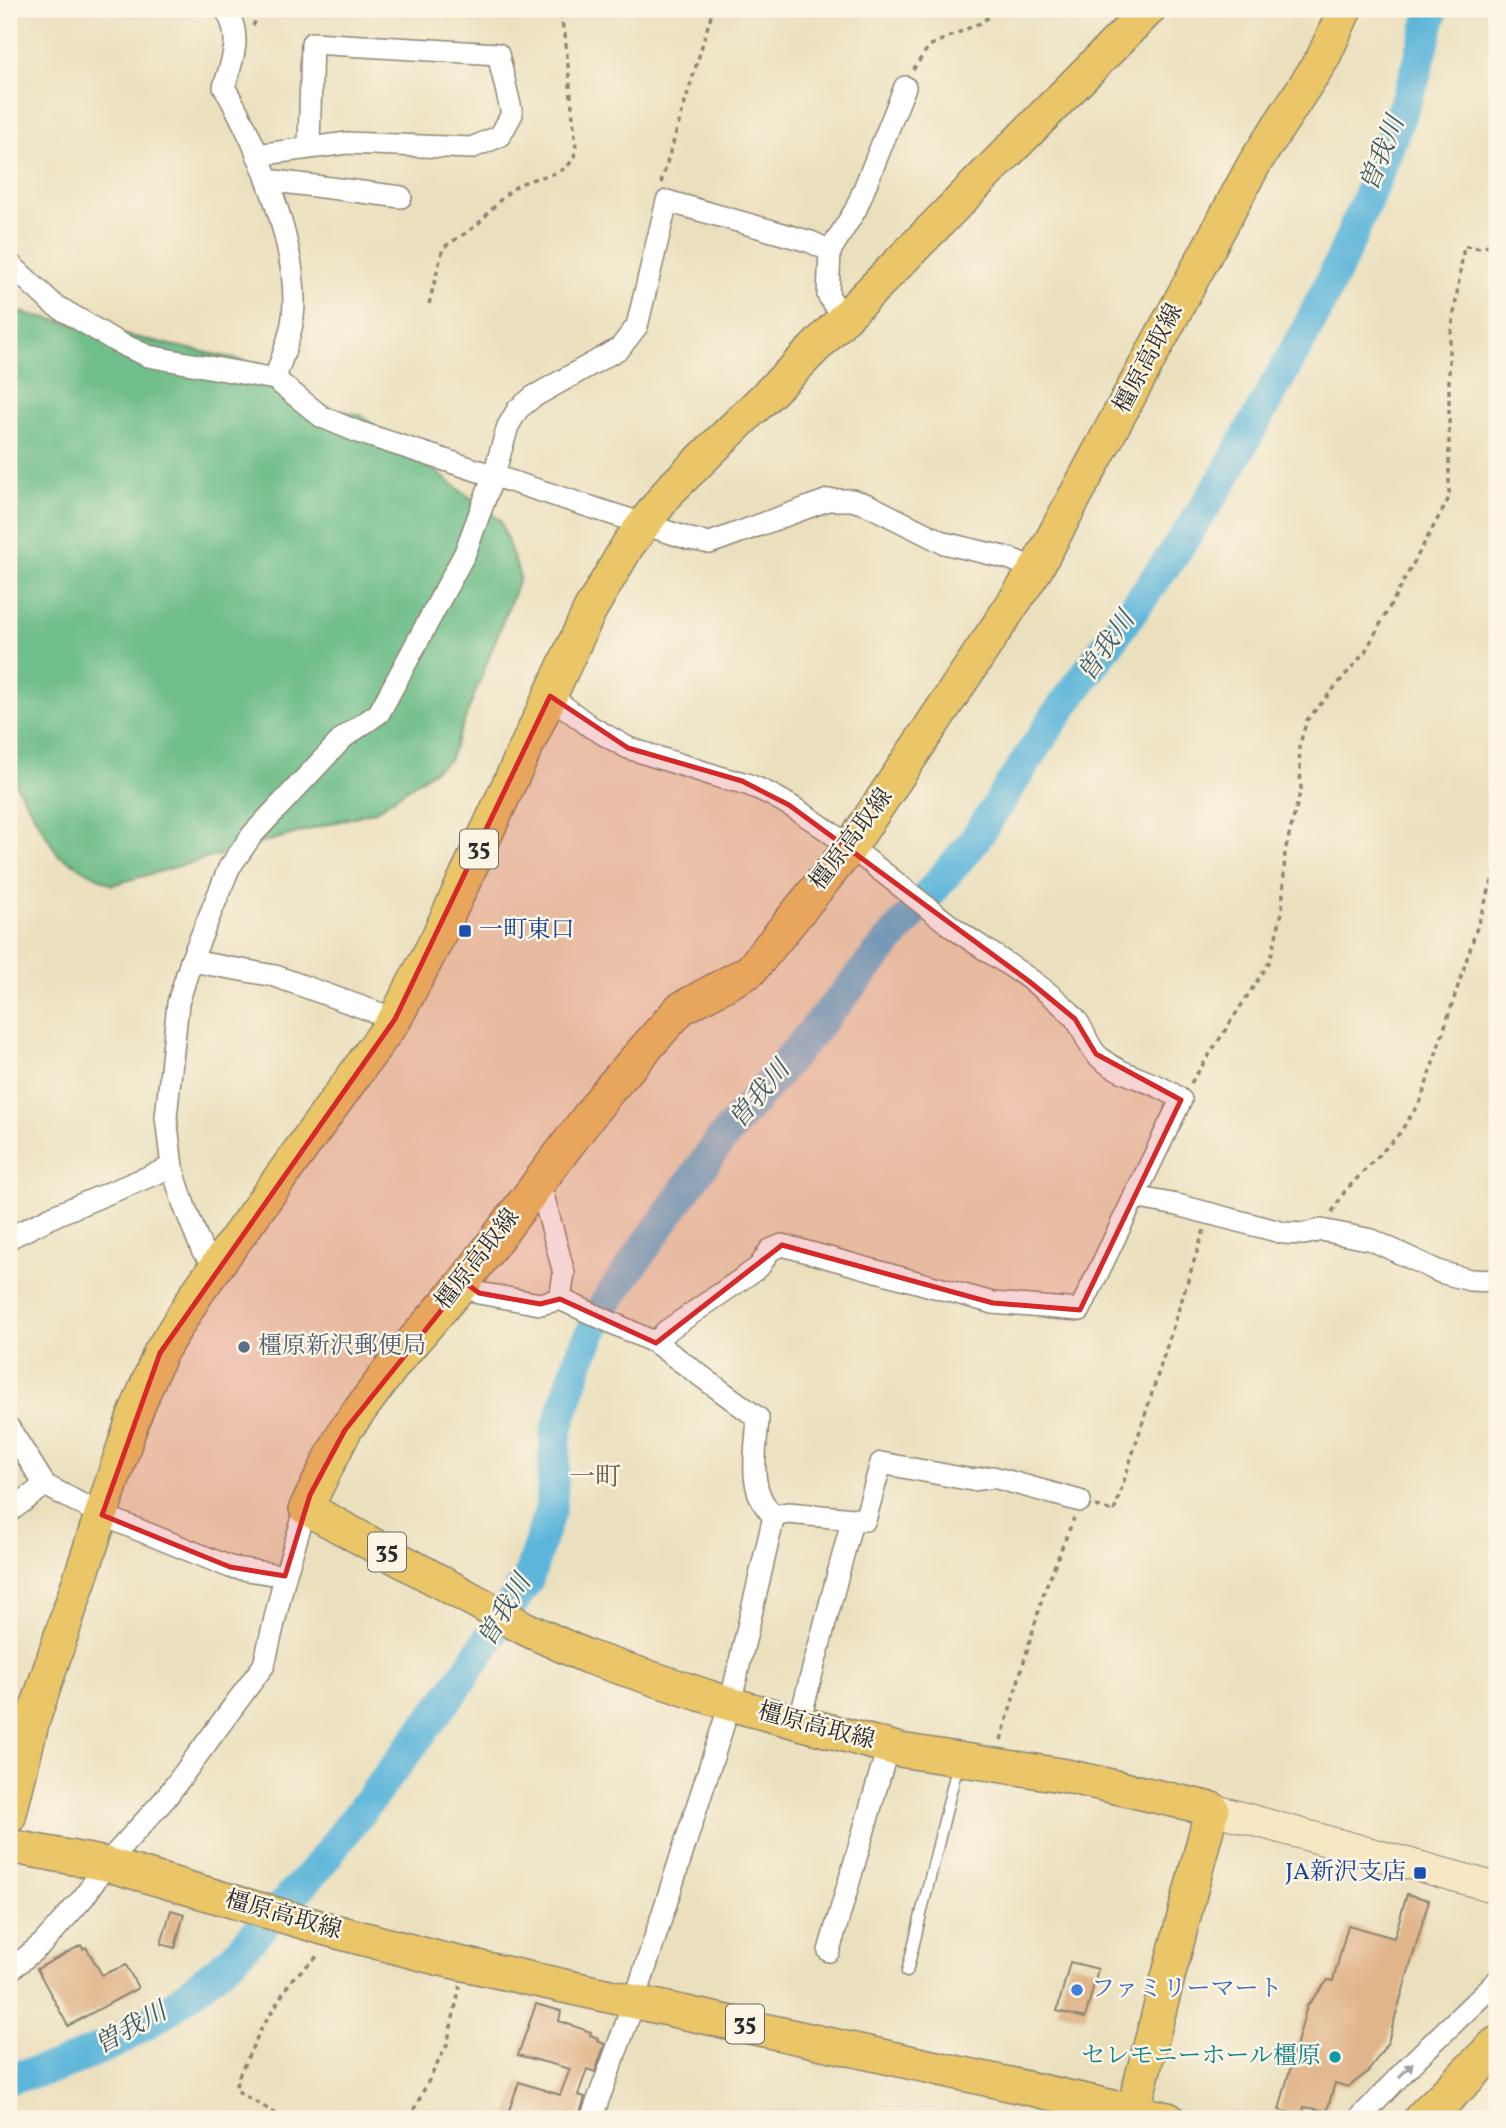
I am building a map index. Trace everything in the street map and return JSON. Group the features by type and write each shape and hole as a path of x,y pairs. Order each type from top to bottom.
{"highway":[{"path":"1423,2119 1497,2046"}],"main road":[{"name":"35","path":"9,1817 32,1723 137,1407 160,1353 218,1264 395,1020 436,942 590,610 644,523 692,467 844,319 1149,9"},
{"name":"橿原高取線","path":"1212,1809 1067,1776 888,1747 730,1704 588,1657 526,1629 306,1508 345,1430 398,1359 464,1282 607,1092 680,1009 750,971 849,849 1036,569 1254,164 1323,58 1345,9"},
{"path":"1132,2115 1212,1809"},
{"name":"橿原高取線","path":"9,1846 106,1864 328,1930 463,1964 635,2000 1132,2115 1168,2119"}],"street":[{"path":"225,9 232,20 237,46 224,88 241,115 276,202 292,278 293,317 275,379"},
{"path":"257,155 309,145 347,143 471,148 500,136 512,114 498,54 312,43 309,145"},
{"path":"844,319 828,295 830,251 856,209 905,87"},
{"path":"267,180 401,197"},
{"path":"218,1264 202,1250 172,1167 166,1117 178,1003 191,961 229,868 251,835 343,738 379,713 465,553 494,474 508,426 518,409 533,397 620,348 633,332 659,244 667,201 811,242 830,251"},
{"path":"9,263 53,304 81,323 148,356 275,379 322,417 358,432 710,543 828,500 852,500 868,505 944,543 1008,558 1036,569"},
{"path":"550,696 591,727 628,748 729,780 742,781 789,805 1075,1018 1096,1054 1110,1064 1170,1091 1181,1100 1080,1310 993,1303 782,1245 770,1250 759,1267 665,1332 647,1339"},
{"path":"191,961 275,976 395,1020"},
{"path":"9,1238 172,1167"},
{"path":"539,1180 564,1273 564,1301"},
{"path":"1134,1198 1209,1213 1284,1233 1304,1234 1321,1230 1372,1240 1440,1272 1470,1280 1497,1282"},
{"path":"464,1282 479,1293 540,1304 564,1301 647,1339 758,1418 753,1483 764,1506 774,1516"},
{"path":"9,1428 45,1485 102,1515 230,1567 285,1576"},
{"path":"774,1516 788,1513 852,1521 865,1520 881,1463 972,1480 993,1477 1080,1501"},
{"path":"9,1511 45,1485"},
{"path":"9,1971 43,1943 84,1897 106,1864 165,1799 264,1665 285,1576 306,1508"},
{"path":"591,2119 635,2000 730,1704 774,1516"},
{"path":"799,1722 852,1521"},
{"path":"829,1951 888,1747"},
{"path":"1212,1809 1497,1888"},
{"path":"1359,2119 1497,1981"},
{"path":"1445,2119 1497,2068"}],"lane":[{"path":"907,1972 959,1760"}],"path":[{"path":"429,304 443,248 476,225 507,192 523,183 565,170 575,160 565,35 560,15 547,9"},
{"path":"667,201 661,189 662,175 713,9"},
{"path":"905,87 921,55 929,46 980,23 1000,9"},
{"path":"1181,1100 1214,1042 1270,961 1282,912 1285,851 1301,789 1299,747 1307,720 1365,652 1449,498 1449,348 1464,246 1483,248 1497,239"},
{"path":"1321,1230 1345,1191 1399,1134 1421,1100 1497,866"},
{"path":"993,1765 1045,1589 1080,1501 1114,1512 1209,1213"},
{"path":"285,2119 240,2093 236,2087 237,2080 260,2031 292,1979 326,1948 328,1930"},
{"path":"409,2119 447,2045 463,1964"}],"highlighted area":[{"path":"550,696 628,748 742,781 789,805 1030,982 1075,1019 1096,1054 1181,1100 1080,1310 993,1303 782,1245 656,1343 560,1299 540,1304 479,1293 464,1282 345,1430 310,1495 285,1576 230,1567 102,1515 160,1353 395,1019"}],"green space":[{"path":"9,310 259,364 302,401 360,415 500,520 520,577 449,760 375,811 112,885 58,855 9,773"}],"building":[{"name":"セレモニーホール橿原","path":"1407,1894 1429,1900 1388,2042 1368,2072 1348,2087 1335,2083 1327,2111 1304,2107 1302,2116 1279,2110 1307,2006 1328,1980 1333,1981 1348,1925 1394,1938"},
{"path":"171,1910 184,1914 175,1948 161,1944"},
{"path":"81,1945 83,1949 86,1947 102,1975 126,1965 138,1988 68,2026 37,1969"},
{"name":"ファミリーマート","path":"1070,1962 1098,1969 1085,2018 1057,2011"},
{"path":"536,2004 561,2011 559,2021 591,2032 590,2035 598,2038 597,2041 605,2044 595,2072 587,2069 578,2095 585,2097 578,2119 506,2119 519,2082 560,2095 570,2069 518,2055"}],"waterway":[{"name":"曽我川","path":"9,2078 57,2067 118,2041 175,2005 233,1958 317,1868 455,1689 528,1579 551,1507 556,1432 579,1360 604,1305 719,1142 974,841 1055,717 1172,556 1222,481 1310,323 1342,258 1414,79 1433,9"}],"place":[{"name":"一町東口","path":"465,931"},
{"name":"橿原新沢郵便局","path":"244,1347"},
{"name":"JA新沢支店","path":"1420,1873"},
{"name":"ファミリーマート","path":"1077,1990"},
{"name":"セレモニーホール橿原","path":"1335,2057"}],"district":[{"name":"一町","path":"595,1478"}]}
